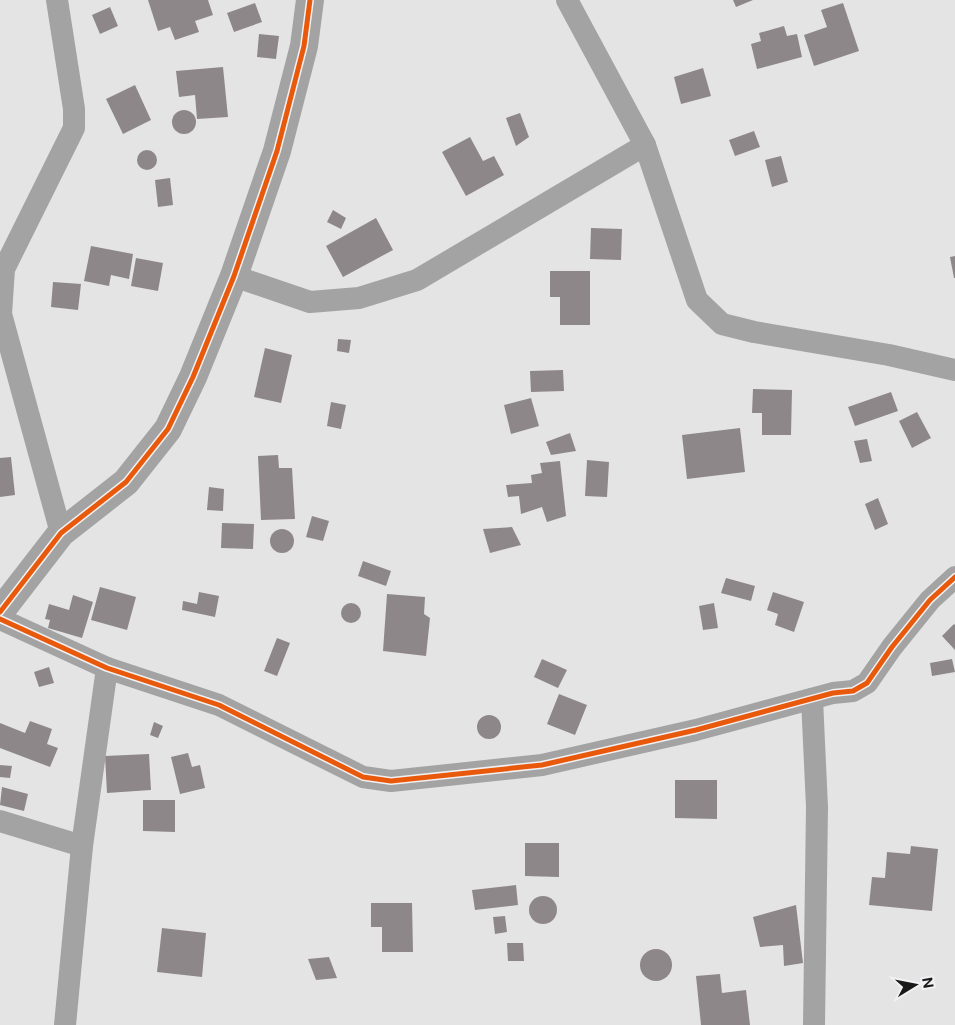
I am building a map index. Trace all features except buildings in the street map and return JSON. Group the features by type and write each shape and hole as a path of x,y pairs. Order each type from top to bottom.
{"street":[{"path":"57,0 74,109 74,128 4,269 1,314 61,533"},
{"path":"0,612 61,533 126,482 168,429 193,377 234,276 277,151 304,46 310,0"},
{"path":"567,0 645,145 697,300 722,324 754,332 889,355 955,370"},
{"path":"234,276 310,302 359,298 417,280 645,145"},
{"path":"0,620 107,668 219,705 362,777 391,781 542,765 696,730 812,699 853,691 867,683 892,647 930,600 955,577"},
{"path":"65,1025 82,846 107,668"},
{"path":"812,699 817,807 814,1025"},
{"path":"0,820 82,846"}],"cycle path":[{"path":"0,612 61,533 126,482 168,429 193,377 234,276 277,151 304,46 310,0"},
{"path":"0,619 107,668 219,705 363,777 391,781 542,765 696,730 833,693 853,691 867,683 892,647 930,600 955,577"}]}
